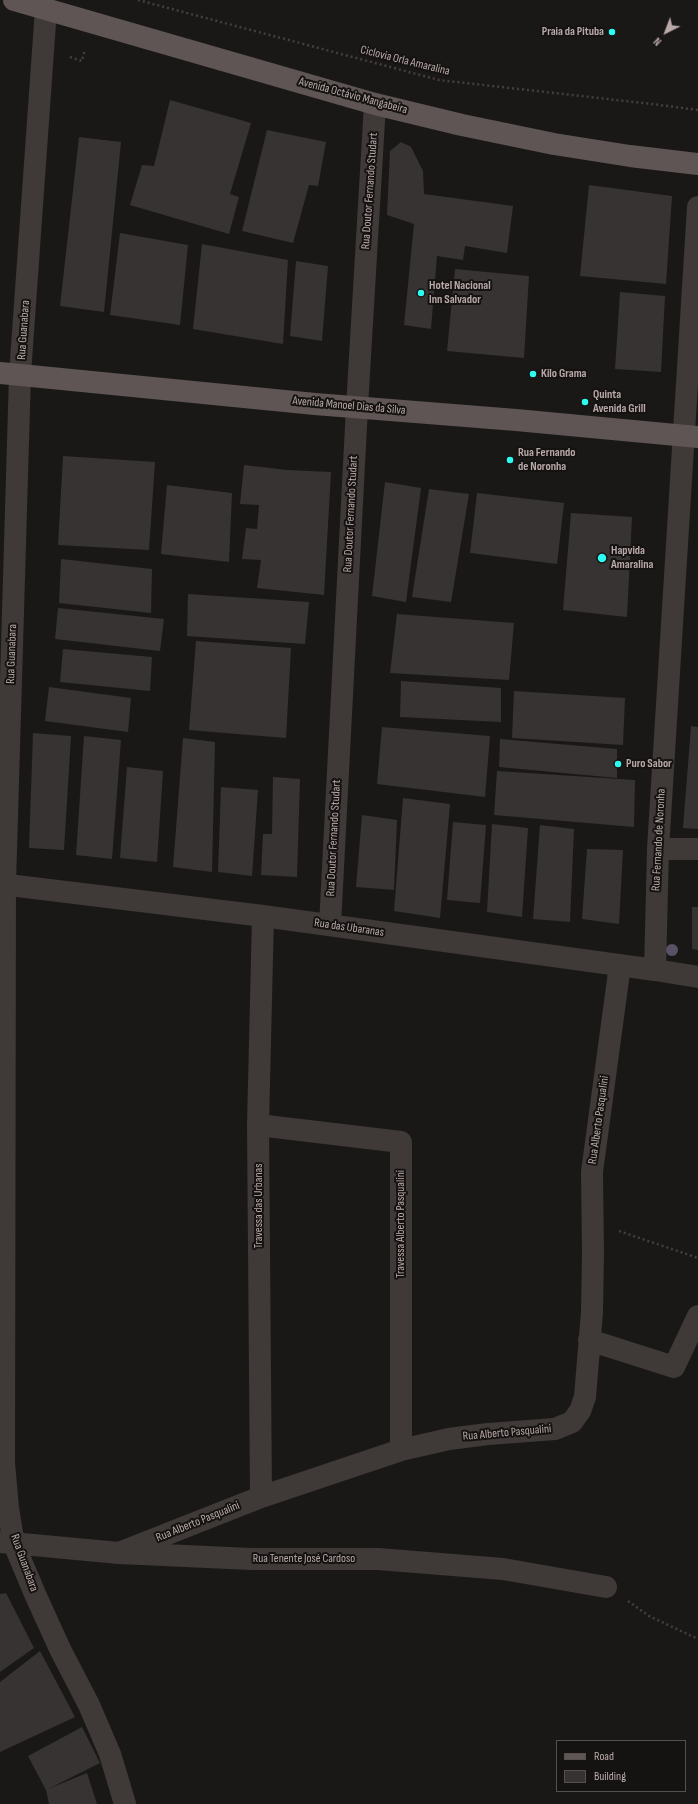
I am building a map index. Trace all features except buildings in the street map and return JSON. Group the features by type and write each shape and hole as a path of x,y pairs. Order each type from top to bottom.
{"main road":[{"name":"Avenida Octávio Mangabeira","path":"14,0 375,104 462,125 554,144 630,156 698,164"},
{"name":"Avenida Manoel Dias da Silva","path":"10,374 691,437"}],"street":[{"name":"Rua Guanabara","path":"46,9 10,374 2,884 2,1214 4,1463 8,1508 7,1543 35,1594 60,1649 89,1705 110,1754 125,1804"},
{"name":"Rua Doutor Fernando Studart","path":"330,925 357,407 375,104"},
{"name":"Rua Fernando de Noronha","path":"655,970 658,849 691,437 698,207"},
{"path":"658,849 698,849"},
{"name":"Rua das Ubaranas","path":"2,884 263,916 698,977"},
{"name":"Travessa das Urbanas","path":"261,1497 258,1125 263,916"},
{"name":"Rua Alberto Pasqualini","path":"119,1553 261,1497 401,1450 449,1439 488,1434 555,1429 572,1422 580,1411 585,1397 592,1312 592,1172 620,965"},
{"name":"Travessa Alberto Pasqualini","path":"258,1125 401,1142 401,1450"},
{"path":"589,1340 674,1366 698,1316"},
{"name":"Rua Tenente José Cardoso","path":"7,1543 119,1553 251,1559 378,1559 503,1569 606,1587"}],"path":[{"name":"Ciclovia Orla Amaralina","path":"138,0 439,80 698,110"},
{"path":"593,1221 698,1258"},
{"path":"606,1587 649,1616 698,1639"}],"place":[{"name":"Praia da Pituba","path":"612,32"},
{"name":"Hotel Nacional Inn Salvador","path":"421,293"},
{"name":"Kilo Grama","path":"533,374"},
{"name":"Quinta Avenida Grill","path":"585,402"},
{"name":"Rua Fernando de Noronha","path":"510,460"},
{"name":"Hapvida Amaralina","path":"602,558"},
{"name":"Puro Sabor","path":"618,764"}]}
